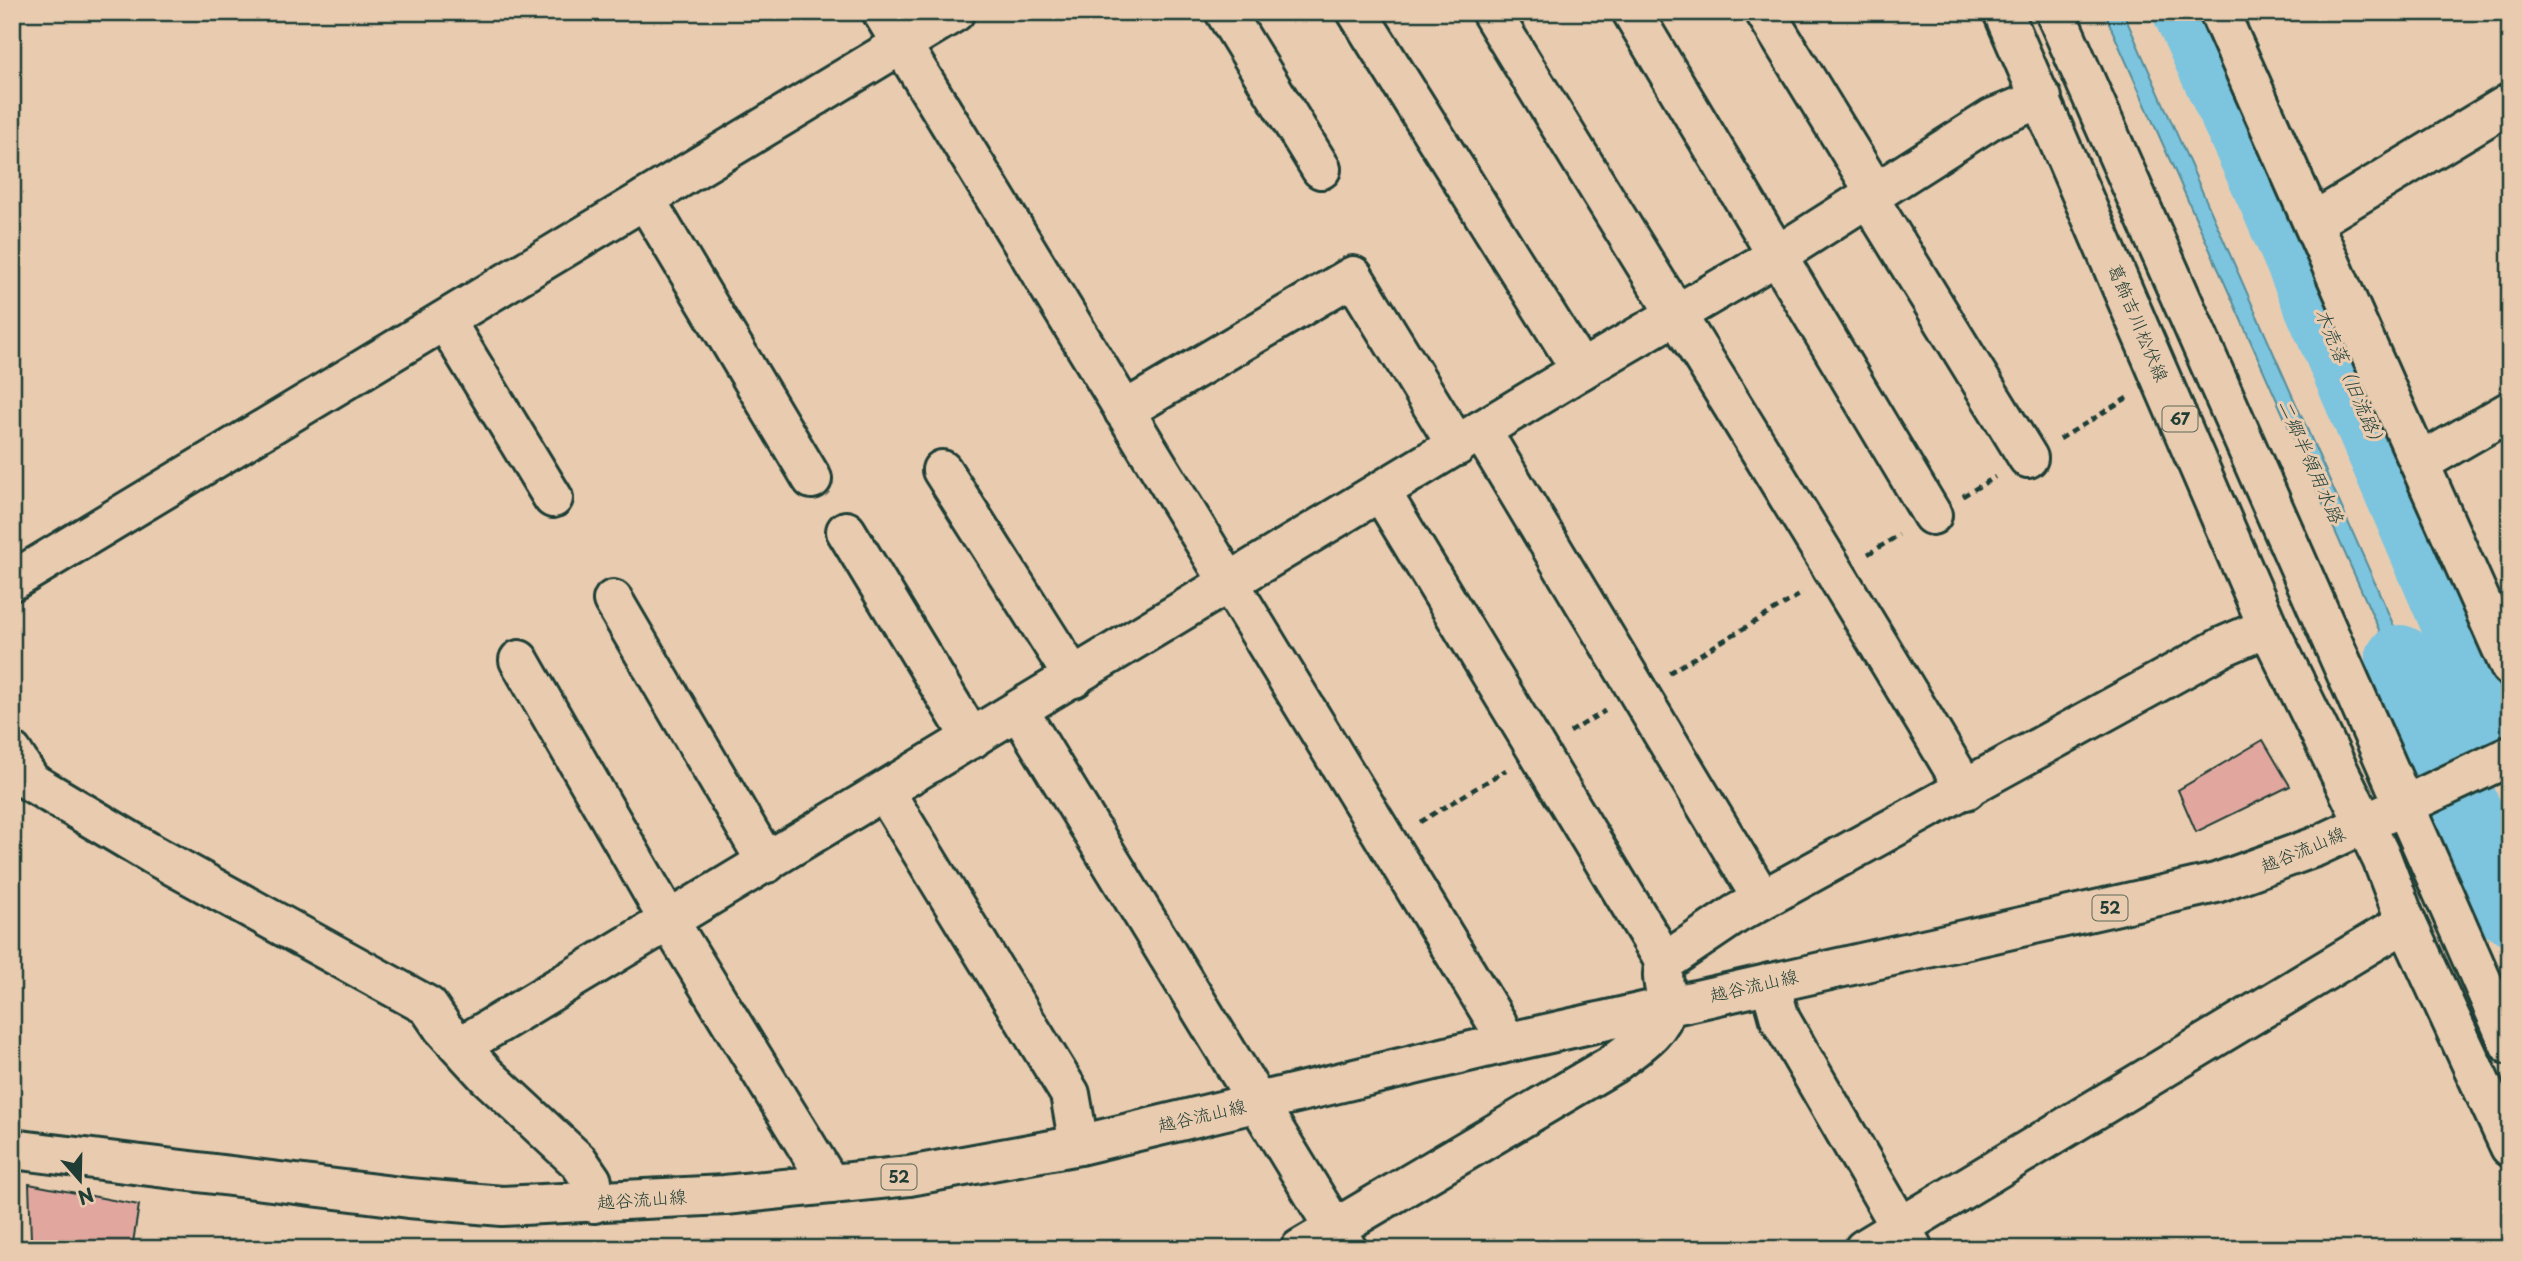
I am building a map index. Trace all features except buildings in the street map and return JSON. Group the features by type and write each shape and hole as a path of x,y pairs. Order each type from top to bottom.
{"street":[{"path":"12,581 645,200 772,119 892,28 955,12"},
{"path":"1226,12 1321,169"},
{"path":"1357,12 1581,370"},
{"path":"1491,12 1675,317 1837,572 1965,790"},
{"path":"1632,12 1932,515"},
{"path":"1765,12 2028,458"},
{"name":"葛飾吉川松伏線","path":"2003,12 2042,97 2268,627 2364,823"},
{"path":"2055,12 2420,798 2510,1045"},
{"path":"2219,12 2510,667"},
{"path":"892,28 1497,1023 1501,1044"},
{"path":"461,1046 1581,370 1776,256 1993,118 2042,97"},
{"path":"2313,222 2510,103"},
{"path":"645,200 812,479"},
{"path":"1124,411 1353,276 1469,438 1638,691 1762,899"},
{"path":"446,322 553,499"},
{"path":"2420,463 2510,411"},
{"path":"942,470 1074,678"},
{"path":"1381,492 1665,962"},
{"path":"846,531 972,739"},
{"path":"613,600 766,863"},
{"path":"1300,1249 1341,1239 1613,1064 1657,1028 1666,1007 1661,973 1665,962 1762,899 2224,646 2268,627"},
{"path":"519,660 669,921 830,1184"},
{"path":"1018,711 1341,1239"},
{"path":"12,752 31,782 152,854 428,1006 443,1028 530,1119 579,1162 592,1181 594,1203"},
{"name":"越谷流山線","path":"12,1149 409,1198 502,1206 594,1203 909,1176 1079,1145 1501,1044 2216,883 2270,865 2510,756"},
{"path":"885,792 1070,1094 1079,1145"},
{"name":"越谷流山線","path":"2364,823 2406,922 2510,1147"},
{"path":"1864,1249 1906,1238 2406,922"},
{"path":"1770,983 1780,1019 1906,1238"}],"path":[{"path":"1386,842 2134,394"}],"water":[{"path":"2104,12 2123,12 2446,744 2432,749"},
{"path":"2488,842 2510,893 2510,922 2477,847"}],"waterway":[{"name":"木売落（旧流路）","path":"2188,12 2274,200 2510,749"},
{"name":"二郷半領用水路","path":"2400,660 2510,910"}]}
